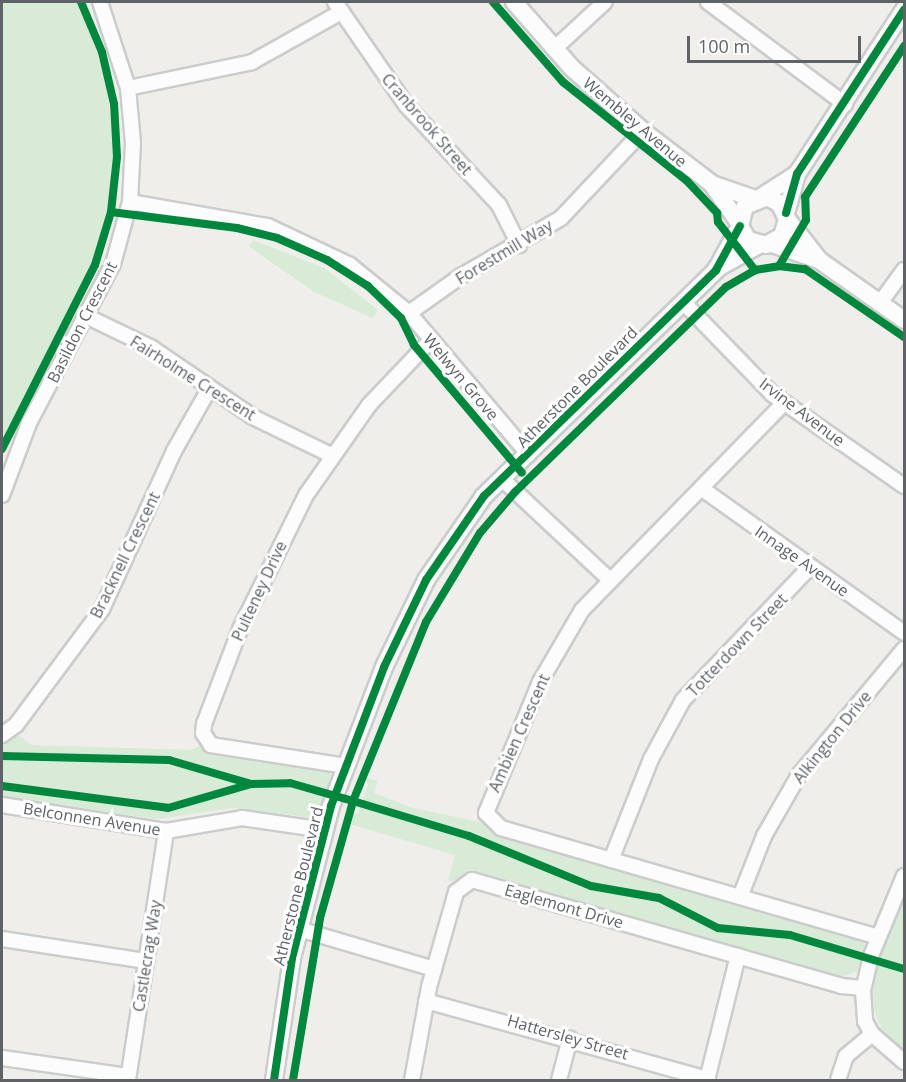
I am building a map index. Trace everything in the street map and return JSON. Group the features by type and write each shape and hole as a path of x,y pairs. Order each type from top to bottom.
{"street":[{"name":"Basildon Crescent","path":"2,495 29,423 88,317 113,264 130,202 133,143 128,88 100,2"},
{"name":"Wembley Avenue","path":"514,2 554,49 643,131 712,184 740,225"},
{"path":"554,49 605,2"},
{"path":"708,2 845,104"},
{"path":"128,88 252,62 338,7"},
{"name":"Cranbrook Street","path":"338,7 406,105 499,205 519,245"},
{"path":"766,244 785,231 797,174 845,104 904,10"},
{"name":"Forestmill Way","path":"409,313 461,276 519,245 561,218 643,131"},
{"path":"797,174 745,206 740,225 748,240 819,260 904,320"},
{"name":"Wembley Avenue","path":"712,184 758,198"},
{"path":"758,198 773,199 819,260"},
{"name":"Welwyn Grove","path":"130,202 240,218 302,238 350,265 409,313 429,342 528,454"},
{"name":"Atherstone Boulevard","path":"716,270 740,225"},
{"name":"Atherstone Boulevard","path":"274,1080 299,929 324,830 384,667 426,580 484,496 716,270 766,244"},
{"path":"880,303 904,270"},
{"name":"Irvine Avenue","path":"682,302 784,403 904,486"},
{"name":"Fairholme Crescent","path":"88,317 152,348 208,391 331,455"},
{"name":"Pulteney Drive","path":"346,766 219,747 203,734 240,629 269,564 331,455 369,405 429,342"},
{"name":"Bracknell Crescent","path":"2,735 16,725 102,609 174,452 208,391"},
{"name":"Ambien Crescent","path":"784,403 609,579 550,661 508,752 486,813 501,828 878,937"},
{"path":"502,479 609,579"},
{"name":"Innage Avenue","path":"701,488 904,633"},
{"name":"Totterdown Street","path":"611,860 648,767 683,700 810,567"},
{"name":"Alkington Drive","path":"740,897 764,836 799,775 904,649"},
{"name":"Belconnen Avenue","path":"2,805 166,831 242,818 324,830"},
{"name":"Castlecrag Way","path":"128,1078 166,831"},
{"path":"904,876 878,937 864,988 866,1021 872,1034 904,1062"},
{"name":"Eaglemont Drive","path":"412,1080 426,1000 456,892 472,880 738,956 864,988"},
{"path":"299,929 434,969"},
{"path":"2,939 146,961"},
{"path":"708,1080 738,956"},
{"name":"Hattersley Street","path":"426,1000 570,1038 708,1080"},
{"path":"838,1080 846,1056 872,1034"},
{"path":"560,1080 570,1038"},
{"path":"2,1058 128,1078"}],"green space":[{"path":"2,2 79,2 106,75 114,156 106,220 89,271 2,440"},
{"path":"253,240 324,268 378,310 373,318 314,292 249,246"},
{"path":"16,733 31,745 192,750 198,746 327,769 331,776 319,815 313,818 233,808 158,819 2,797 2,741"},
{"path":"364,777 378,781 374,793 413,808 480,822 849,932 861,937 865,945 857,972 839,977 468,870 453,882 448,880 455,855 349,824 351,813 358,814 368,785"},
{"path":"904,887 904,1052 882,1031 868,993 868,979"}],"cycle path":[{"path":"2,449 95,265 111,212 117,157 114,104 102,52 81,2"},
{"path":"493,2 563,82 687,181 717,213 718,222 755,270 779,266 806,220 805,197 904,46"},
{"path":"786,213 797,174 904,10"},
{"path":"111,212 237,228 277,238 327,260 368,286 401,318 414,345 522,473"},
{"path":"274,1080 292,958 331,806 384,667 426,580 484,496 716,270 740,226"},
{"path":"779,266 805,269 904,337"},
{"path":"2,786 168,808 251,784 290,783 353,801 426,622 480,533 515,492 726,287 755,270"},
{"path":"2,756 169,760 251,784"},
{"path":"293,1080 320,918 353,801 469,836 591,886 659,898 718,928 790,935 904,969"}]}
